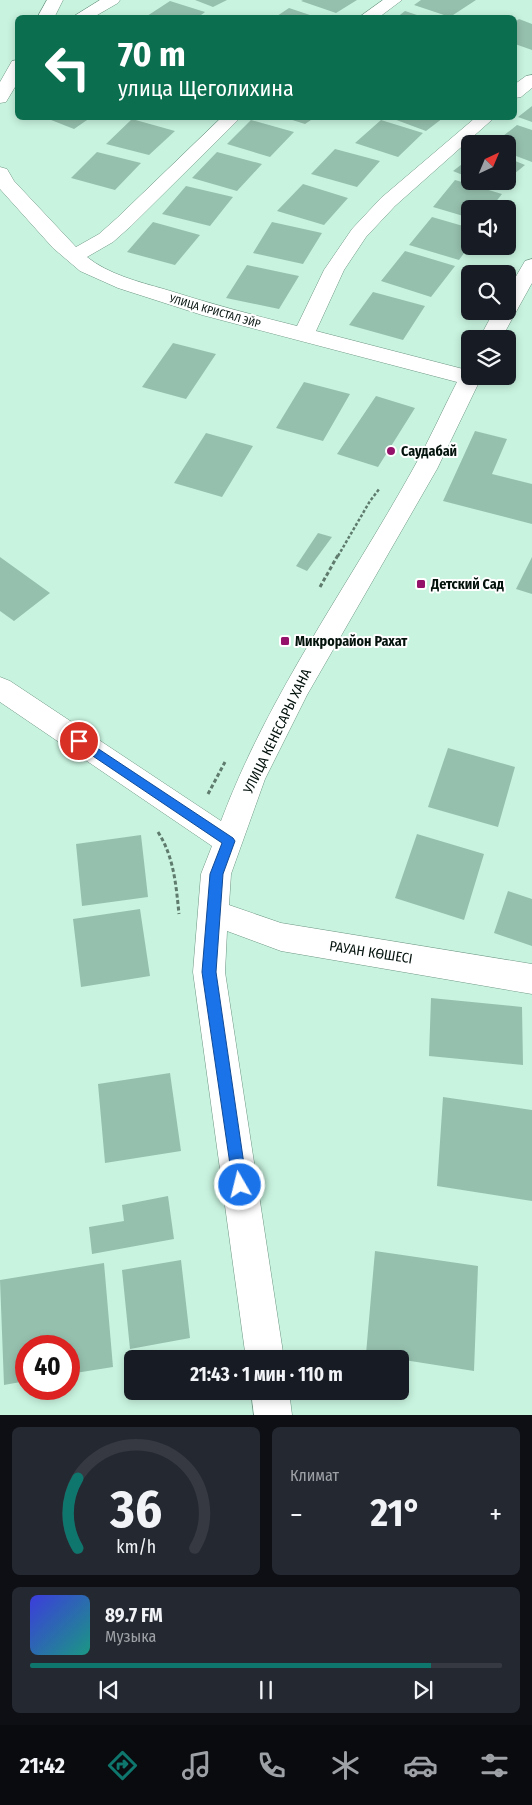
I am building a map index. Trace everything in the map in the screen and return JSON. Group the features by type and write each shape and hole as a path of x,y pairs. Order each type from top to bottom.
{"street":[{"path":"46,15 54,0"},
{"path":"84,15 112,0"},
{"path":"371,15 394,0"},
{"path":"0,98 15,70"},
{"path":"517,91 532,80"},
{"path":"74,256 106,238 229,120"},
{"path":"303,335 334,270 359,233 388,202 483,120"},
{"name":"УЛИЦА КРИСТАЛ ЭЙР","path":"0,173 6,184 60,244 87,267 125,284 209,310 461,374"},
{"path":"516,293 532,265"},
{"name":"УЛИЦА КЕНЕСАРЫ ХАНА","path":"264,1350 209,972 216,874 251,779 295,691 425,469 467,385"},
{"path":"0,688 228,841"},
{"name":"РАУАН КӨШЕСІ","path":"214,913 281,937 532,979"},
{"path":"271,1400 273,1415"}],"path":[{"path":"153,826 165,840 174,876 180,923"}],"building":[{"path":"195,0 227,0 213,7"},
{"path":"357,0 336,13 301,1"},
{"path":"421,0 476,0 453,15 444,15 414,5"},
{"path":"170,1 205,12 201,15 149,15"},
{"path":"289,8 310,15 278,15"},
{"path":"405,11 417,15 400,15"},
{"path":"519,19 532,24 532,50 517,45 517,20"},
{"path":"532,106 532,122 518,117"},
{"path":"51,120 87,120 74,129"},
{"path":"131,120 175,131 149,155 106,144"},
{"path":"251,120 294,132 270,157 227,144"},
{"path":"292,120 311,120 305,124"},
{"path":"381,120 423,133 398,157 355,143"},
{"path":"396,120 440,120 426,131"},
{"path":"517,125 532,130 532,162 516,156 516,135 504,135"},
{"path":"335,149 380,161 357,187 311,174"},
{"path":"97,152 141,163 115,190 71,178"},
{"path":"217,152 262,164 237,191 192,178"},
{"path":"516,161 525,165 516,172"},
{"path":"461,165 461,174 453,171"},
{"path":"455,180 461,182 461,190 489,190 502,194 497,200 461,200 461,215 433,207"},
{"path":"303,184 348,198 324,225 277,211"},
{"path":"186,186 233,197 210,226 162,214"},
{"path":"432,217 461,225 461,255 463,255 459,260 409,245"},
{"path":"153,222 200,235 175,265 127,252"},
{"path":"272,222 322,233 303,264 253,253"},
{"path":"405,251 455,266 431,297 381,281"},
{"path":"247,265 299,276 279,309 226,298"},
{"path":"373,292 425,306 403,340 349,325"},
{"path":"173,343 216,354 186,399 142,387"},
{"path":"304,382 350,394 323,441 276,428"},
{"path":"376,396 415,408 378,467 337,454"},
{"path":"475,431 507,439 492,474 532,484 532,524 443,501"},
{"path":"206,433 253,446 222,497 174,483"},
{"path":"318,533 332,537 307,571 296,566"},
{"path":"0,557 50,593 14,621 0,611"},
{"path":"532,557 532,594 516,589"},
{"path":"448,748 515,767 498,827 428,807"},
{"path":"417,834 484,854 464,920 395,898"},
{"path":"141,835 148,897 82,906 76,844"},
{"path":"508,891 532,899 532,946 494,933"},
{"path":"140,909 150,976 81,987 73,919"},
{"path":"431,998 522,1007 523,1065 429,1056"},
{"path":"170,1073 181,1151 105,1163 98,1084"},
{"path":"443,1097 532,1110 532,1201 437,1186"},
{"path":"168,1196 174,1239 92,1254 89,1227 124,1221 122,1205"},
{"path":"375,1251 478,1266 474,1371 409,1361 409,1350 366,1350"},
{"path":"181,1260 190,1338 130,1349 122,1270"},
{"path":"104,1263 113,1367 80,1372 80,1335 15,1335 15,1383 4,1385 0,1280"}],"place":[{"name":"Саудабай","path":"391,451"},
{"name":"Детский Сад","path":"421,584"},
{"name":"Микрорайон Рахат","path":"285,641"}],"route":[{"path":"79,741 228,841 216,874 209,972 240,1185"}]}
